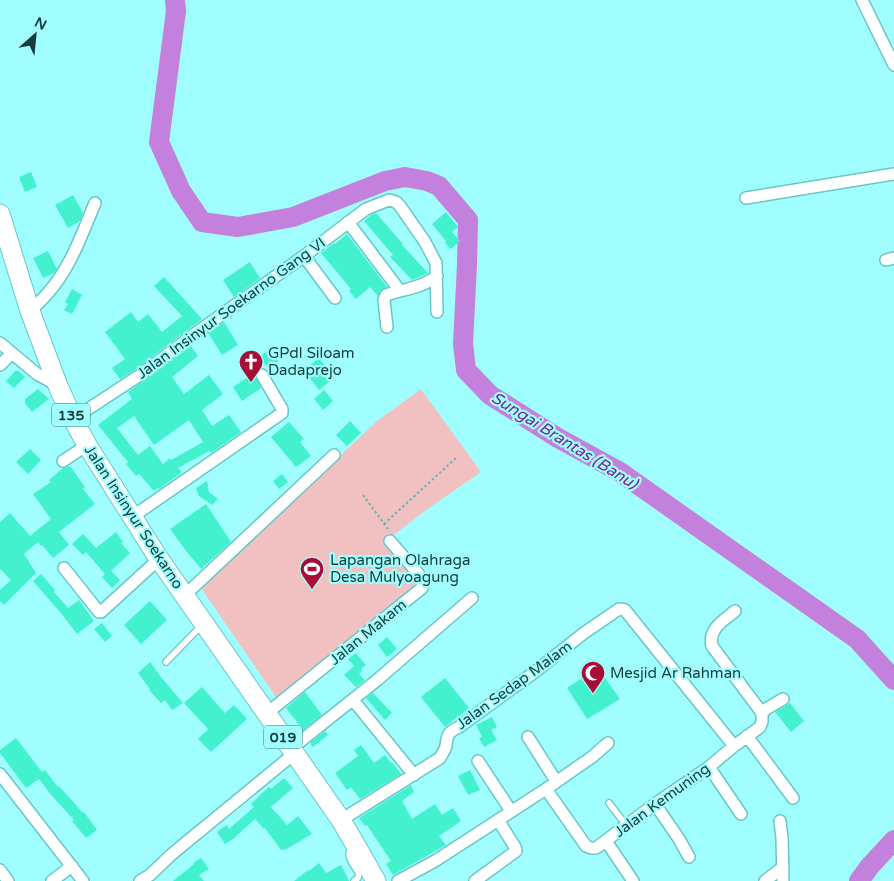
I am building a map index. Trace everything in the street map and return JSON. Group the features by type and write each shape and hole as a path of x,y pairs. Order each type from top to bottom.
{"main road":[{"name":"Jalan Insinyur Soekarno","path":"0,214 30,311 58,386 73,419 132,517 184,596"},
{"name":"019","path":"184,596 341,820 376,881"}],"street":[{"path":"862,0 894,65"},
{"path":"746,198 894,174"},
{"name":"Jalan Insinyur Soekarno Gang VI","path":"73,419 140,375 366,209 389,200 396,202 425,242 436,263 436,276"},
{"path":"30,311 48,293 61,275 72,256 95,203"},
{"path":"348,222 400,291"},
{"path":"304,256 335,298"},
{"path":"387,327 384,298 386,295 424,285 436,276"},
{"path":"436,276 437,312"},
{"path":"0,344 37,374 58,386"},
{"path":"0,365 11,354"},
{"path":"132,517 282,413 282,409 262,375"},
{"path":"64,461 88,446"},
{"path":"184,596 334,455"},
{"name":"Jalan Makam","path":"266,714 422,588 424,583 422,578 390,541"},
{"path":"64,568 99,612 101,612 159,559"},
{"path":"140,881 150,875 172,854 472,598"},
{"name":"Jalan Sedap Malam","path":"341,820 440,758 446,747 447,737 453,729 459,727 536,672 584,633 619,609 625,610 734,746"},
{"path":"735,611 714,629 710,640 712,646 762,713"},
{"name":"Jalan Kemuning","path":"546,789 586,846 596,848 709,767 760,727 762,713 766,708 783,699"},
{"path":"352,700 414,775"},
{"path":"747,736 793,798"},
{"path":"528,737 556,781"},
{"path":"398,881 435,861 511,812 608,744"},
{"path":"478,761 511,812"},
{"path":"709,767 741,814"},
{"path":"0,774 83,881"},
{"path":"655,804 689,857"},
{"path":"475,881 516,851 516,847 498,820"},
{"path":"780,821 783,881"},
{"path":"606,841 633,881"},
{"path":"52,881 72,866"},
{"path":"765,881 783,867"},
{"path":"0,870 8,881"}],"lane":[{"path":"166,662 204,624"},
{"path":"609,803 626,825"},
{"path":"354,881 358,878 359,874 348,852 355,844"}],"path":[{"path":"384,524 456,458"},
{"path":"363,495 390,533 390,541"}],"shaded area":[{"path":"421,389 481,472 391,537 387,533 386,540 420,582 420,586 278,700 201,588 377,421"}],"building":[{"path":"31,172 37,187 25,192 19,177"},
{"path":"73,195 83,213 80,221 68,228 55,205"},
{"path":"446,212 458,227 452,232 460,241 451,249 432,224"},
{"path":"376,213 428,273 412,280 390,257 393,255 364,221"},
{"path":"347,234 387,287 381,290 378,296 370,287 356,299 349,291 351,289 321,253"},
{"path":"48,251 57,269 54,273 43,278 33,258"},
{"path":"250,262 260,278 234,297 223,280"},
{"path":"164,277 202,319 120,379 112,368 125,359 105,332 131,312 138,322 148,314 162,332 182,316 154,286"},
{"path":"72,289 82,295 72,314 64,310 68,304 65,302"},
{"path":"224,322 238,345 222,355 208,333"},
{"path":"191,346 198,356 172,377 184,394 209,375 223,394 202,410 212,426 229,415 241,432 211,453 209,451 178,468 182,472 154,491 139,474 136,476 126,464 128,462 98,425 132,399 128,392","holes":["134,416 154,445 189,420 203,442 171,460 170,458 163,464 150,446 138,455 117,428"]},
{"path":"271,349 278,361 268,368 260,356"},
{"path":"319,358 334,378 319,390 304,370"},
{"path":"15,371 19,371 25,377 14,388 6,381"},
{"path":"254,373 261,388 242,401 233,387"},
{"path":"38,389 49,399 32,412 25,403 25,399"},
{"path":"324,390 333,401 323,410 314,399"},
{"path":"350,421 361,433 347,446 336,435"},
{"path":"289,422 304,439 300,442 311,456 296,467 271,437"},
{"path":"30,449 41,460 28,474 16,462"},
{"path":"70,466 85,487 83,489 95,504 59,532 69,545 53,558 38,542 24,554 36,573 4,605 0,601 0,590 11,580 0,569 0,522 10,513 30,536 51,519 33,494 51,482 49,480 63,468"},
{"path":"282,474 288,482 279,489 273,481"},
{"path":"207,481 209,492 218,499 212,505 199,496 196,488"},
{"path":"206,504 231,542 201,569 170,529"},
{"path":"116,532 123,542 121,543 130,553 111,571 120,580 112,588 102,577 105,574 86,552 83,555 72,544 83,534 96,548"},
{"path":"41,574 68,608 79,600 94,621 77,634 33,581"},
{"path":"150,601 167,620 141,644 124,625"},
{"path":"102,623 112,636 105,642 94,629"},
{"path":"387,637 397,649 387,657 378,645"},
{"path":"356,653 366,665 359,674 365,680 356,687 344,675 354,666 348,659"},
{"path":"150,662 183,703 172,710 165,700 161,703 149,690 138,673"},
{"name":"Mesjid Ar Rahman","path":"598,668 620,699 587,719 567,688"},
{"path":"445,678 469,708 445,727 421,697"},
{"path":"202,687 225,713 234,705 247,719 211,752 198,739 208,729 184,703"},
{"path":"305,692 322,715 303,730 286,708"},
{"path":"373,693 392,713 385,720 366,698"},
{"path":"790,703 804,721 791,732 775,712"},
{"path":"492,717 497,727 491,730 497,740 484,747 479,738 482,737 476,725"},
{"path":"325,731 328,735 313,747 310,743"},
{"path":"16,738 42,772 45,770 58,787 84,812 97,830 86,838 72,821 74,820 39,779 26,788 0,753 0,750"},
{"path":"361,745 374,763 385,755 401,774 360,799 351,787 347,790 335,773 358,756 354,750"},
{"path":"470,770 480,790 468,795 458,776"},
{"path":"284,778 293,788 271,807 287,825 298,816 312,834 285,850 281,850 265,828 255,819 235,838 225,844 217,832 227,825 229,829 254,807 251,804 261,794 269,787 271,789"},
{"path":"411,785 414,792 402,801 412,819 435,804 442,815 453,808 461,821 439,836 446,845 393,875 386,864 391,861 367,825 365,826 359,818"},
{"path":"201,858 209,869 199,875 204,881 173,881 193,863"},
{"path":"319,863 326,873 341,865 349,881 294,881"}],"waterway":[{"name":"Sungai Brantas (Banu)","path":"175,0 176,11 159,142 181,191 202,222 238,227 293,217 385,181 405,177 427,181 439,186 468,220 463,344 466,370 490,395 558,438 620,472 857,639 894,680"},
{"name":"Sungai Brantas (Banu)","path":"859,881 894,840"}],"place":[{"name":"GPdI Siloam Dadaprejo","path":"251,383"},
{"name":"Lapangan Olahraga Desa Mulyoagung","path":"312,590"},
{"name":"Mesjid Ar Rahman","path":"593,694"}]}
